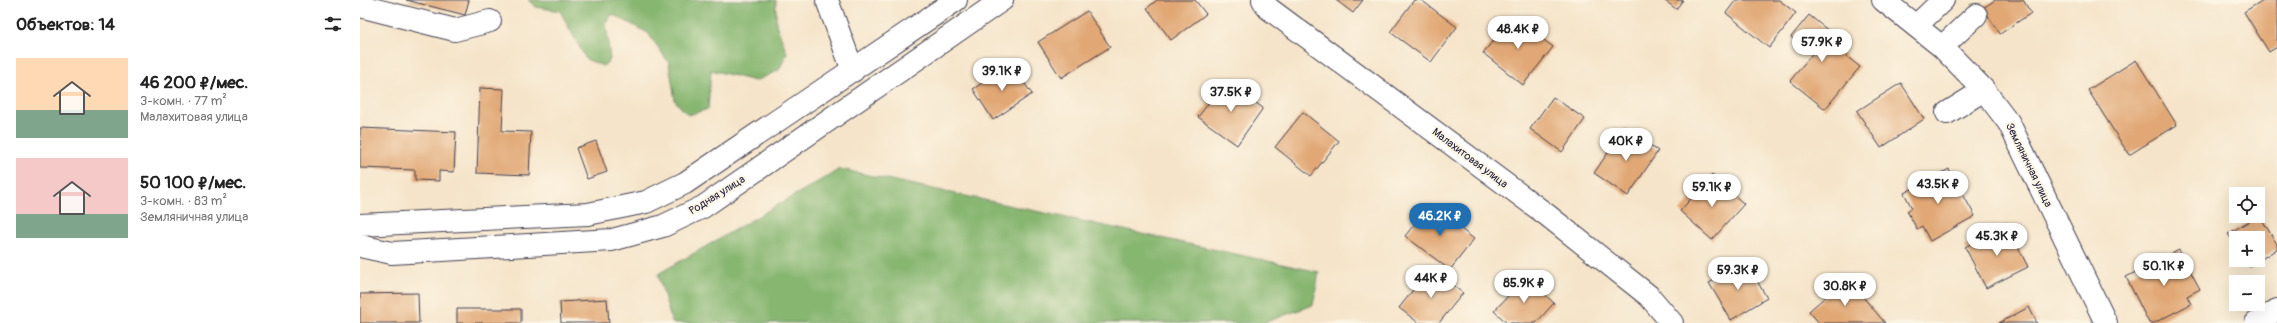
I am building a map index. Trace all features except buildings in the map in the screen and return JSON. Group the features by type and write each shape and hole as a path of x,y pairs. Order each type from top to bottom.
{"street":[{"path":"827,0 853,71"},
{"path":"360,225 588,214 646,202 685,183 956,0"},
{"name":"Родная улица","path":"360,246 392,253 612,240 664,226 703,206 1002,0"},
{"name":"Малахитовая улица","path":"1263,0 1274,12 1547,215 1649,296 1672,323"},
{"name":"Земляничная улица","path":"1883,0 1917,25 1942,47 1984,90 2009,123 2106,323"},
{"path":"1917,25 1944,0"},
{"path":"360,6 455,30 490,21"},
{"path":"1942,47 1976,15"},
{"path":"1947,112 1984,90"},
{"path":"2256,323 2277,310"}],"green space":[{"path":"528,0 776,0 776,24 787,53 779,70 755,81 711,70 708,109 688,115 675,101 669,63 648,33 612,14 606,23 610,60 603,66 586,59 560,11 536,7"},
{"path":"840,169 1319,272 1313,305 1263,323 672,323 658,274"}]}
